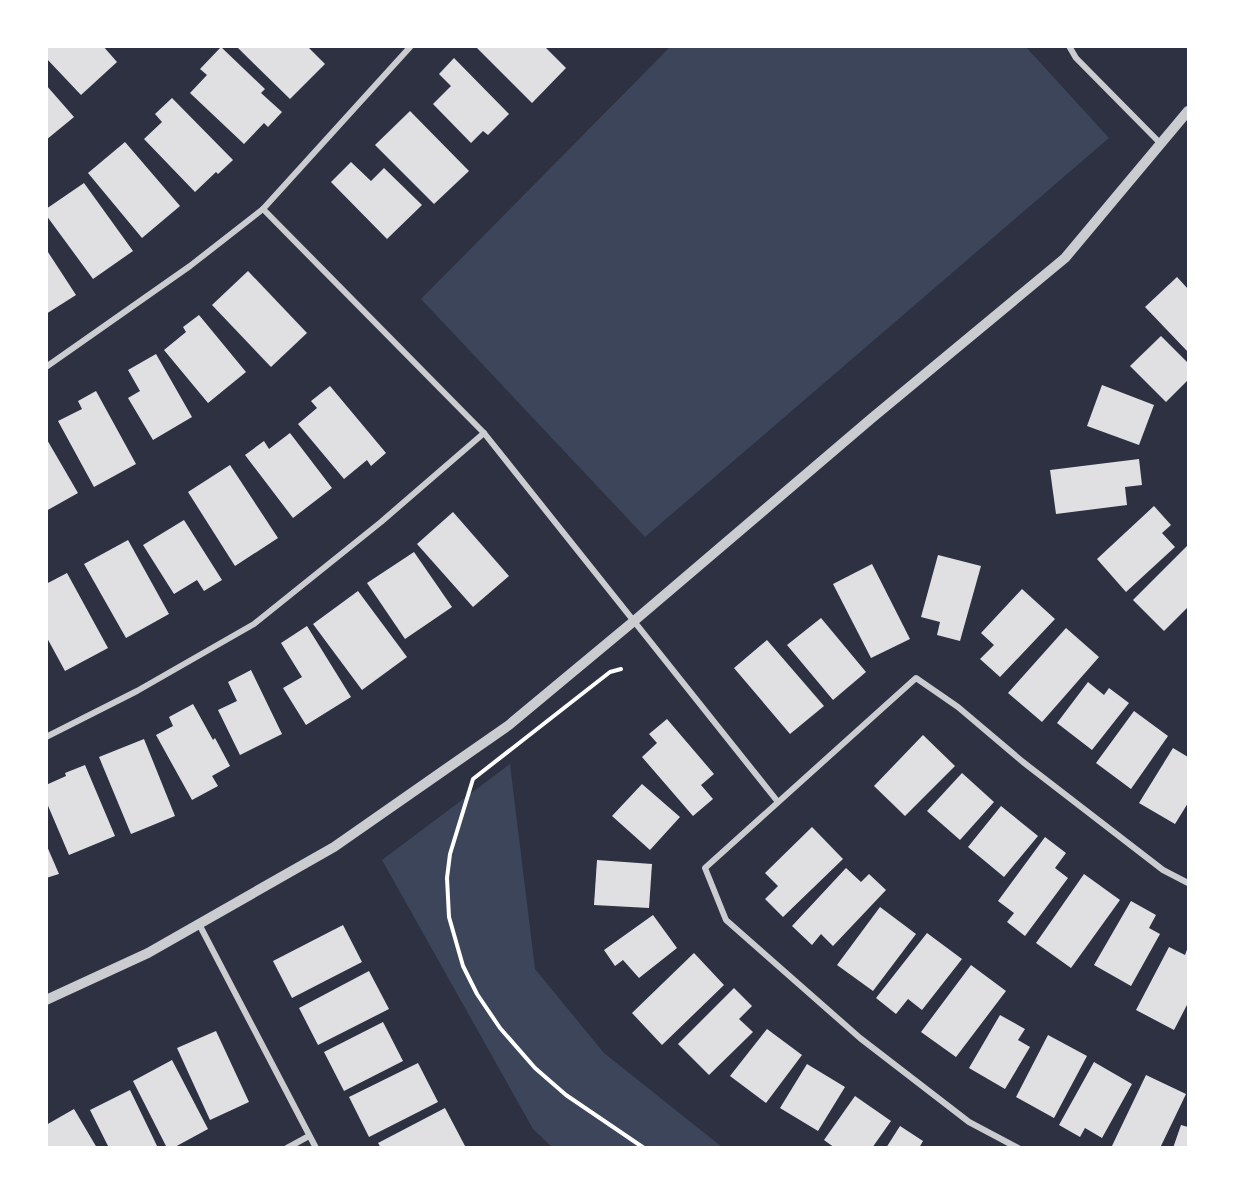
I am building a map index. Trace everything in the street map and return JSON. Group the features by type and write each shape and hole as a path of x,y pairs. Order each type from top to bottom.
{"street":[{"path":"46,367 190,266 263,209 411,46"},
{"path":"1069,46 1076,58 1161,144"},
{"path":"46,1000 148,952 344,840 509,725 1065,258 1188,111"},
{"path":"263,209 483,433 778,802"},
{"path":"46,737 137,691 254,624 381,522 483,433"},
{"path":"1018,1148 969,1122 860,1038 726,920 705,868 916,678 958,707 1023,762 1163,870 1188,883"},
{"path":"199,924 316,1148"},
{"path":"287,1148 309,1136"}],"path":[{"path":"621,669 610,672 473,779 450,854 447,878 448,917 463,966 477,994 500,1028 535,1068 567,1095 644,1148"}],"shaded area":[{"path":"670,47 1026,47 1109,138 645,537 421,299"},
{"path":"510,764 535,969 604,1053 722,1147 552,1147 533,1129 382,860"}],"building":[{"path":"46,46 103,46 117,62 81,95 46,58"},
{"path":"236,46 307,46 325,64 290,99"},
{"path":"475,46 544,46 566,68 532,103"},
{"path":"221,47 265,89 261,93 282,112 268,127 264,123 244,144 190,93 207,75 200,69"},
{"path":"454,58 509,114 488,135 483,131 471,143 433,104 451,86 439,74"},
{"path":"46,85 74,117 46,140"},
{"path":"172,98 233,160 195,192 144,139 162,122 155,114"},
{"path":"410,111 469,171 434,204 375,145"},
{"path":"125,142 180,206 142,238 88,173"},
{"path":"351,162 371,181 384,168 422,205 387,239 331,182"},
{"path":"84,183 133,251 93,279 46,215 46,209"},
{"path":"46,249 76,295 46,314"},
{"path":"248,271 307,333 271,367 212,305"},
{"path":"1177,277 1188,289 1188,352 1145,307"},
{"path":"199,315 246,372 208,403 164,350 186,332 183,327"},
{"path":"1161,336 1188,363 1188,380 1166,402 1130,366"},
{"path":"156,354 192,417 153,440 128,398 140,391 128,370"},
{"path":"1102,385 1154,405 1139,445 1087,426"},
{"path":"330,386 386,453 371,466 367,460 344,479 298,424 317,408 311,401"},
{"path":"96,391 136,464 94,487 58,421 82,409 78,401"},
{"path":"290,433 332,488 293,518 245,455 264,441 269,449"},
{"path":"46,438 78,493 46,511"},
{"path":"1139,459 1142,485 1125,487 1127,505 1056,514 1050,470"},
{"path":"230,465 278,538 235,566 188,492"},
{"path":"1154,506 1171,525 1162,533 1175,547 1126,592 1097,559"},
{"path":"453,512 509,576 473,607 417,544"},
{"path":"184,520 222,580 204,591 197,580 174,594 143,545"},
{"path":"128,540 169,614 126,638 84,564"},
{"path":"1188,545 1188,607 1164,631 1133,600"},
{"path":"414,552 452,607 405,639 367,583"},
{"path":"938,555 981,566 960,641 937,635 940,622 921,617"},
{"path":"872,564 910,639 871,658 833,584"},
{"path":"67,573 108,648 65,671 46,636 46,584"},
{"path":"1022,589 1055,619 1000,677 980,659 994,645 981,633"},
{"path":"358,591 407,657 362,690 313,624"},
{"path":"821,618 866,672 833,700 787,645"},
{"path":"307,626 351,697 306,725 283,688 302,677 281,643"},
{"path":"1066,628 1099,657 1042,722 1008,693"},
{"path":"767,640 824,706 790,734 734,668"},
{"path":"251,670 282,734 240,755 218,710 237,701 228,682"},
{"path":"1088,682 1104,695 1109,688 1129,703 1092,750 1057,723"},
{"path":"193,704 230,766 212,776 218,786 192,800 156,735 173,726 169,717"},
{"path":"1134,711 1168,736 1131,789 1096,763"},
{"path":"667,719 714,774 701,785 713,799 693,816 642,757 657,743 649,734"},
{"path":"923,735 955,766 905,816 874,786"},
{"path":"144,739 175,816 131,834 99,757"},
{"path":"1173,748 1188,757 1188,803 1175,824 1139,803"},
{"path":"85,765 115,836 69,855 46,801 46,785 66,776 65,773"},
{"path":"962,773 994,802 960,840 927,811"},
{"path":"642,784 680,817 650,850 612,816"},
{"path":"1001,806 1038,836 1004,877 968,847"},
{"path":"812,827 843,859 783,917 765,899 778,886 765,873"},
{"path":"1045,837 1066,853 1055,868 1068,878 1025,936 1007,922 1014,913 998,901"},
{"path":"46,844 59,874 46,878"},
{"path":"597,860 652,864 649,908 594,905"},
{"path":"846,868 861,882 869,874 886,890 833,946 821,934 812,945 792,926"},
{"path":"1084,874 1120,900 1071,968 1036,943"},
{"path":"1131,901 1156,915 1149,928 1160,934 1131,986 1094,965"},
{"path":"880,907 916,934 873,991 837,965"},
{"path":"653,915 677,948 639,978 623,960 615,966 604,950"},
{"path":"343,925 362,962 292,998 273,961"},
{"path":"927,933 962,959 922,1010 908,999 896,1014 876,998"},
{"path":"1169,947 1185,955 1188,947 1188,1003 1174,1030 1136,1010"},
{"path":"694,953 724,985 662,1045 632,1013"},
{"path":"971,965 1006,991 956,1057 921,1032"},
{"path":"369,971 389,1009 318,1045 299,1008"},
{"path":"734,988 752,1006 739,1019 753,1032 709,1075 678,1044"},
{"path":"1000,1015 1025,1029 1018,1040 1030,1047 1005,1089 969,1068"},
{"path":"383,1022 403,1061 344,1091 324,1052"},
{"path":"767,1029 802,1055 766,1103 730,1076"},
{"path":"216,1031 249,1102 210,1120 177,1048"},
{"path":"1048,1035 1087,1056 1054,1118 1016,1097"},
{"path":"172,1060 208,1129 173,1148 167,1148 133,1081"},
{"path":"1094,1062 1132,1084 1102,1138 1085,1128 1080,1137 1059,1125"},
{"path":"418,1063 438,1102 369,1137 349,1097"},
{"path":"807,1064 845,1087 818,1131 780,1108"},
{"path":"1146,1075 1186,1094 1160,1148 1111,1148"},
{"path":"130,1090 158,1148 109,1148 90,1110"},
{"path":"855,1096 891,1121 872,1148 835,1148 824,1140"},
{"path":"445,1108 465,1146 462,1148 381,1148 378,1143"},
{"path":"74,1109 97,1148 46,1148 46,1125"},
{"path":"1181,1125 1188,1127 1188,1148 1173,1148"},
{"path":"900,1126 923,1141 919,1148 886,1148"}]}
